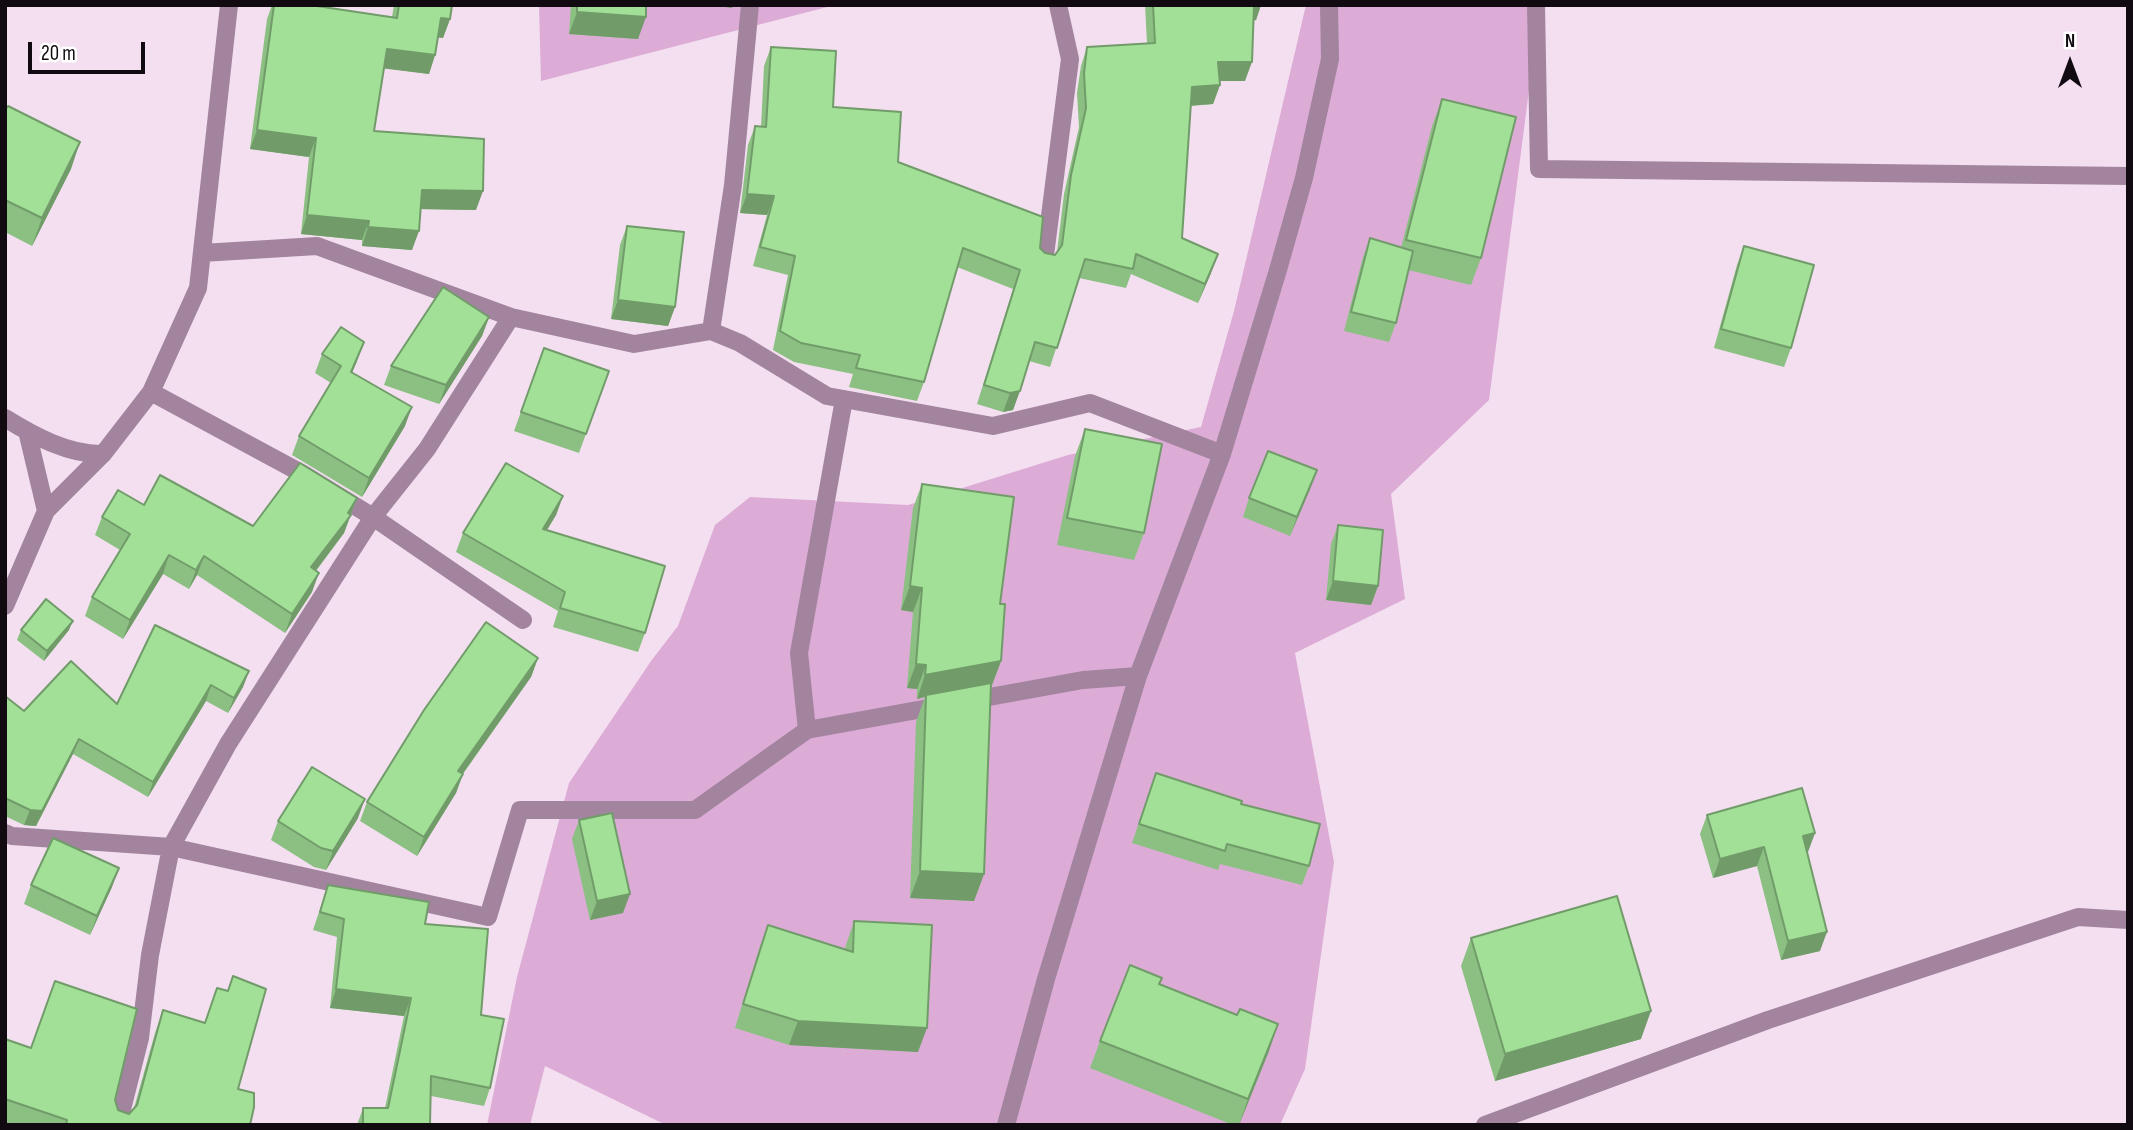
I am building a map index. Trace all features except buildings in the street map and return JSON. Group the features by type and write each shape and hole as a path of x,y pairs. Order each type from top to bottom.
{"street":[{"path":"5,606 46,512 103,454 151,393 198,288 229,5"},
{"path":"711,331 733,185 750,5"},
{"path":"1044,263 1070,59 1058,5"},
{"path":"1006,1125 1046,978 1138,676 1222,454 1304,178 1330,59 1329,5"},
{"path":"1536,5 1539,169 2128,176"},
{"path":"202,253 317,246 511,317 634,344 711,331 740,343 827,396 993,426 1090,403 1222,454"},
{"path":"118,1125 140,1038 150,955 171,846 228,744 373,517 427,449 511,317"},
{"path":"151,393 303,474 373,517 523,620"},
{"path":"807,730 799,653 844,399"},
{"path":"5,418 27,431 82,454 103,454"},
{"path":"27,431 46,512"},
{"path":"5,833 12,836 171,846 488,917 520,810 695,810 807,730 1083,680 1138,676"},
{"path":"1485,1125 1768,1020 2078,917 2128,920"}],"shaded area":[{"path":"539,5 835,5 541,81"},
{"path":"1306,5 1540,5 1489,400 1391,494 1405,599 1295,653 1334,862 1305,1069 1280,1125 666,1125 545,1066 530,1125 487,1125 517,977 569,783 651,661 678,626 715,525 750,497 908,505 1068,455 1201,427 1234,311"}]}
